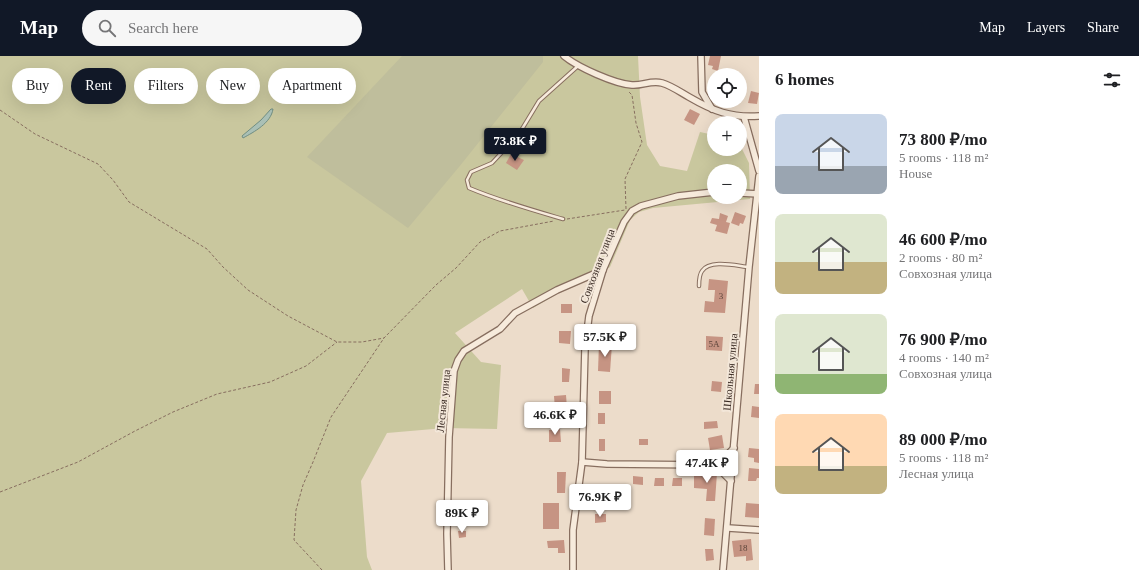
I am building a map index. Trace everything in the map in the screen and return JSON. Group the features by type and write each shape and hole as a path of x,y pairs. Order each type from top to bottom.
{"street":[{"path":"564,56 579,65 619,83 633,85 653,82 663,84 712,110 739,116"},
{"path":"701,56 702,92 712,110"},
{"path":"747,117 759,116"},
{"path":"747,128 759,170"},
{"name":"Школьная улица","path":"723,570 725,543 728,528 749,267 759,176"},
{"name":"Совхозная улица","path":"574,570 573,530 582,462 585,348 589,316 603,270 624,222 632,211 640,206 678,196 707,193"},
{"path":"747,193 758,194"},
{"name":"Лесная улица","path":"448,570 447,534 449,437 454,371 458,360 464,350 500,329 515,313 557,290 603,270"},
{"path":"582,462 607,464 711,465 723,459 734,448"},
{"path":"711,465 720,470 731,481"},
{"path":"728,528 759,530"}],"lane":[{"path":"563,220 517,206 479,192 470,188 467,180 471,172 492,162 520,134 539,101 579,65"},
{"path":"699,286 702,272 709,265 718,264 749,267"}],"path":[{"path":"322,570 294,540 296,510 303,485 314,462 331,417 384,338 436,284 456,268 480,242 500,231 626,210 625,179 642,142 636,123 632,95 628,91"},
{"path":"0,110 35,134 98,164 113,180 129,202 207,249 223,267 248,290 288,316 337,342 362,342 384,338"},
{"path":"0,492 78,462 173,412 217,394 270,382 306,366 337,342"}],"shaded area":[{"path":"0,56 638,56 640,97 647,145 660,166 687,171 700,132 707,134 707,156 746,156 749,163 750,199 747,199 747,164 707,164 707,203 653,208 639,212 630,220 610,267 589,280 559,293 533,308 522,289 455,333 481,362 501,365 497,429 445,428 387,433 361,481 367,557 372,570 0,570"},
{"path":"271,109 273,109 272,114 266,123 243,138 242,136 261,120"}],"green space":[{"path":"402,56 543,56 543,62 408,228 307,157"}],"building":[{"path":"710,56 721,56 719,68 712,68 713,66 708,65"},
{"path":"751,91 759,93 757,104 748,103"},
{"path":"690,109 700,114 694,125 684,120"},
{"path":"511,154 524,160 517,170 506,163"},
{"path":"735,212 746,216 743,224 740,223 739,226 731,223"},
{"path":"720,213 728,216 726,222 730,223 727,234 715,231 717,225 710,223 712,218 719,219"},
{"path":"709,279 728,281 725,313 704,312 705,301 714,302 715,290 708,290"},
{"path":"561,304 572,304 572,313 561,313"},
{"path":"559,331 571,331 570,344 559,343"},
{"path":"706,336 723,337 722,351 706,350"},
{"path":"599,344 612,344 610,372 598,371"},
{"path":"562,368 570,369 569,382 562,382"},
{"path":"712,381 722,382 721,392 711,391"},
{"path":"755,384 759,384 759,394 754,394"},
{"path":"599,391 611,391 611,404 599,404"},
{"path":"566,395 567,408 555,409 554,396"},
{"path":"752,406 759,407 759,418 751,417"},
{"path":"598,413 605,413 605,424 598,424"},
{"path":"717,421 718,428 704,429 704,422"},
{"path":"560,429 561,442 549,442 549,430"},
{"path":"722,435 724,448 710,450 708,438"},
{"path":"599,439 605,439 605,451 599,451"},
{"path":"639,439 648,439 648,445 639,445"},
{"path":"749,448 759,449 759,463 754,462 754,458 748,457"},
{"path":"749,468 759,469 759,478 757,478 756,481 748,481"},
{"path":"557,472 566,472 565,493 557,493"},
{"path":"694,472 717,473 715,501 706,501 707,489 694,488"},
{"path":"633,476 643,477 643,485 633,484"},
{"path":"655,478 664,478 664,486 654,486"},
{"path":"673,478 682,478 682,486 672,486"},
{"path":"597,491 608,491 608,500 597,500"},
{"path":"543,503 559,503 559,529 543,529"},
{"path":"746,503 759,504 759,518 745,517"},
{"path":"595,514 606,514 606,522 595,523"},
{"path":"705,518 715,519 714,536 704,535"},
{"path":"458,531 466,531 466,537 459,538"},
{"path":"751,539 753,560 746,561 746,556 734,557 732,541"},
{"path":"564,540 565,553 558,553 558,548 548,548 547,541"},
{"path":"705,549 713,549 714,560 706,561"}]}
